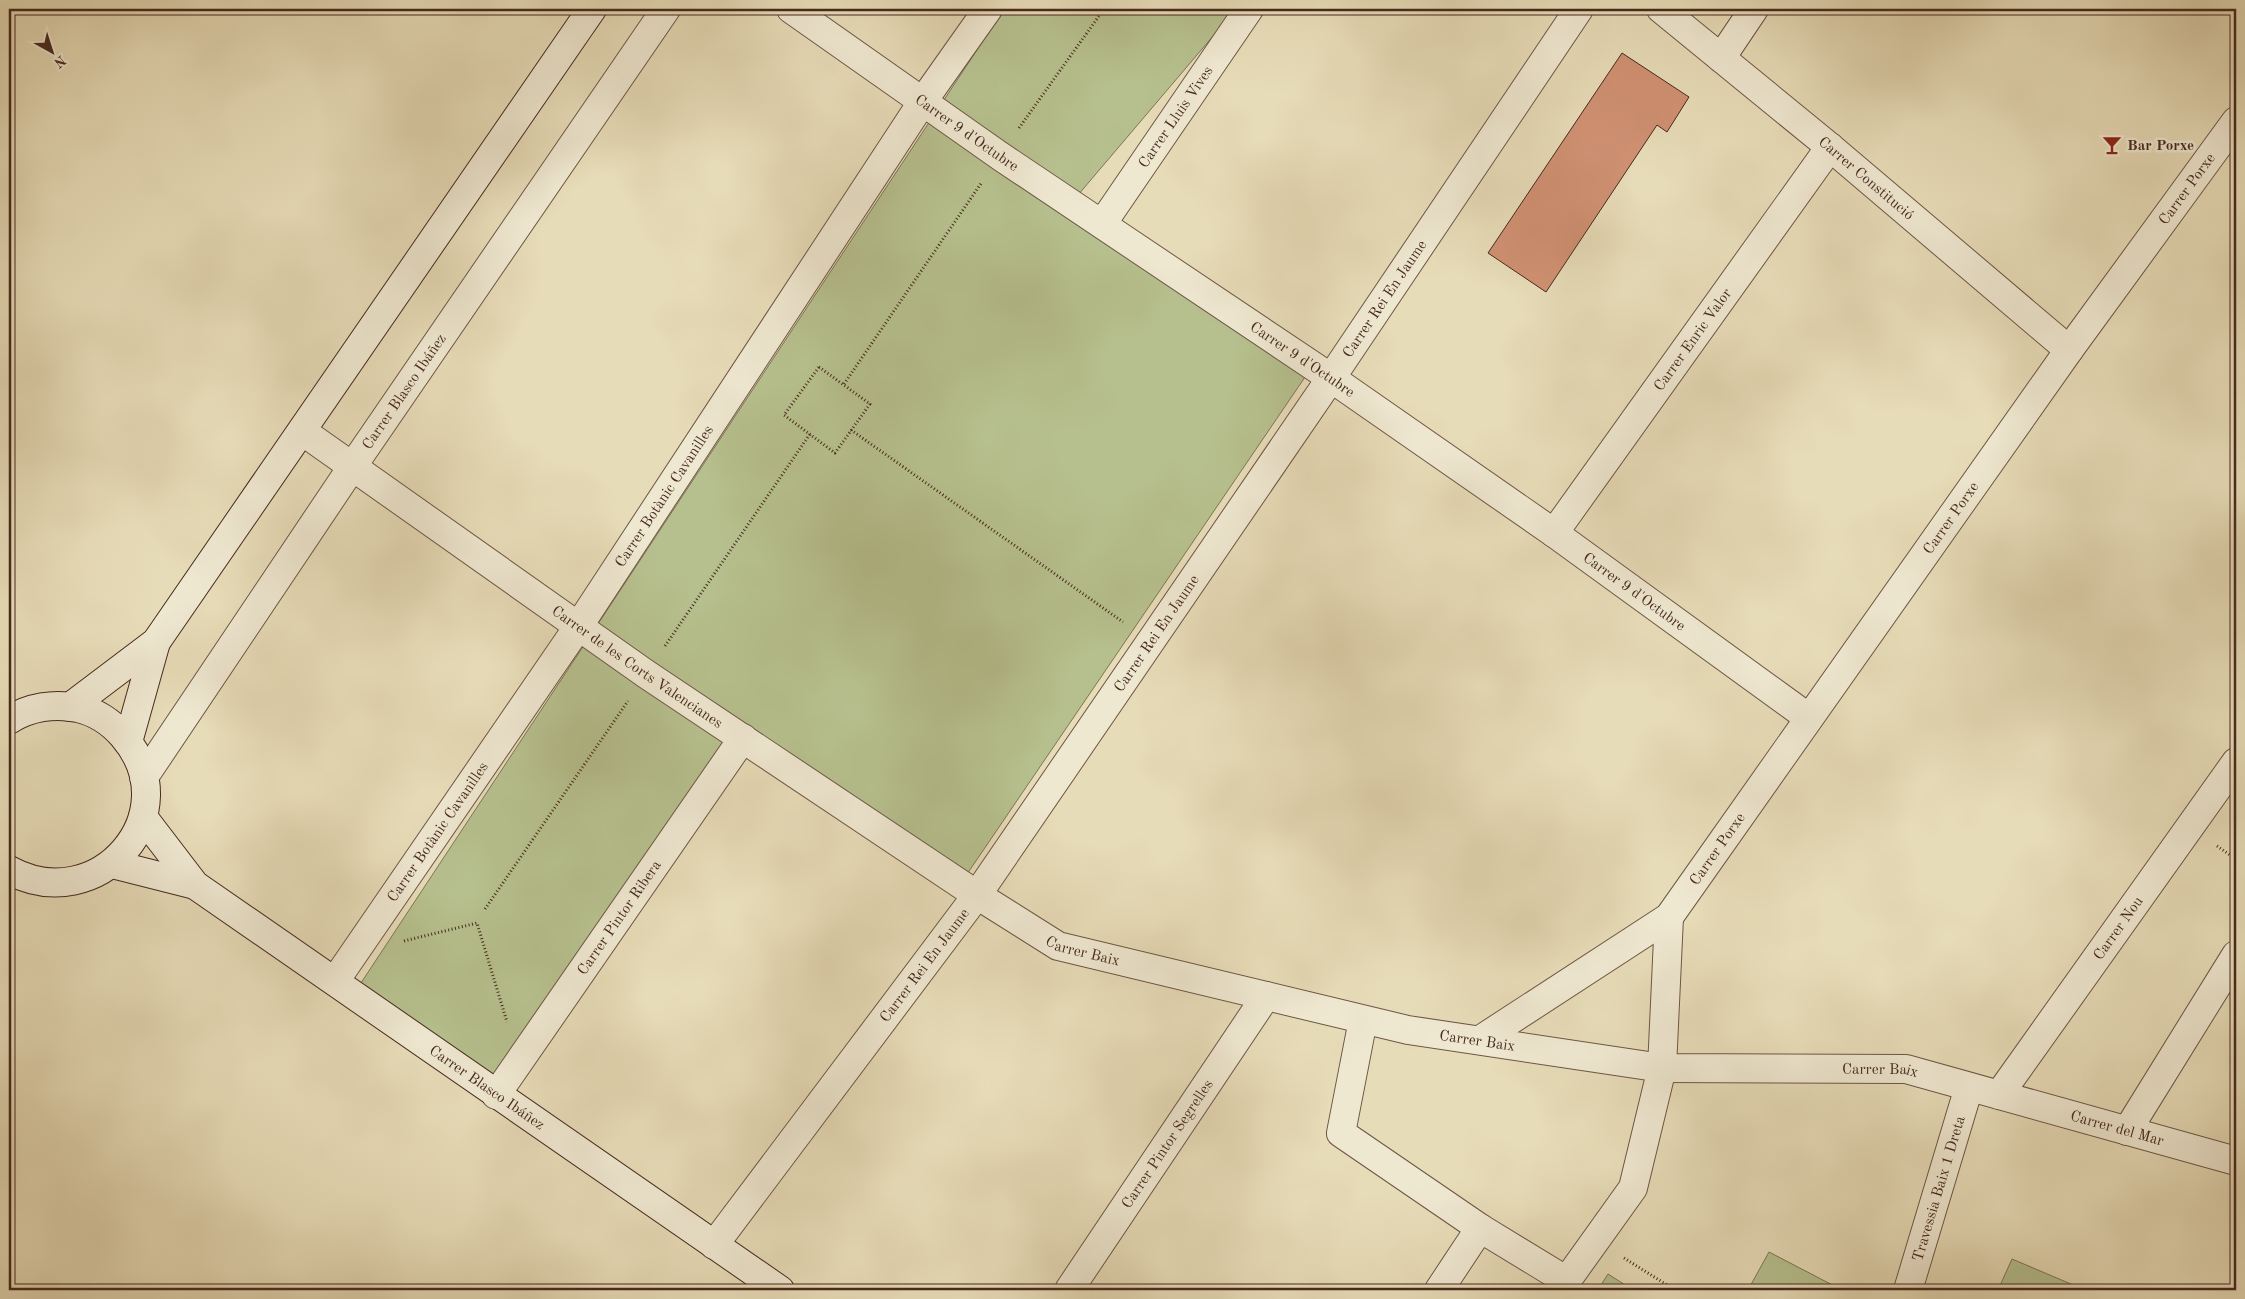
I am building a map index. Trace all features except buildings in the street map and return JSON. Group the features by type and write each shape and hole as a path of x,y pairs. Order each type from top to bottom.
{"street":[{"path":"70,707 156,642 592,9"},
{"name":"Carrer Blasco Ibáñez","path":"144,776 352,467 666,9"},
{"name":"Carrer 9 d'Octubre","path":"791,9 1000,156 1330,378 1554,533 1809,718"},
{"name":"Carrer Botànic Cavanilles","path":"335,981 578,627 923,102 988,9"},
{"name":"Carrer Lluis Vives","path":"1102,224 1249,9"},
{"name":"Carrer Rei En Jaume","path":"714,1244 976,895 1330,378 1579,9"},
{"name":"Carrer Constitució","path":"1661,9 1830,147 2069,350"},
{"path":"1721,58 1754,9"},
{"name":"Carrer Porxe","path":"1480,1040 1668,916 2069,350 2236,121"},
{"name":"Carrer Enric Valor","path":"1554,533 1830,147"},
{"name":"Carrer de les Corts Valencianes","path":"302,431 578,627 976,895"},
{"path":"128,742 156,642"},
{"path":"9,720 39,707 70,707 96,715 108,722 128,742 140,764 144,776 145,803 142,817 131,843 112,864 91,876 68,883 31,880 9,870"},
{"name":"Carrer Pintor Ribera","path":"496,1095 743,738"},
{"name":"Carrer Nou","path":"1999,1095 2236,762"},
{"name":"Carrer Blasco Ibáñez","path":"142,817 195,885 780,1290"},
{"name":"Carrer Blasco Ibáñez","path":"112,864 195,885"},
{"name":"Carrer Baix","path":"976,895 1058,946 1408,1030 1662,1068 1906,1069 1999,1095"},
{"path":"1363,1020 1341,1133 1564,1286 1633,1188 1662,1068 1668,916"},
{"path":"2127,1131 2236,954"},
{"name":"Carrer Pintor Segrelles","path":"1069,1290 1266,996"},
{"name":"Travessia Baix 1 Dreta","path":"1908,1290 1969,1087"},
{"name":"Carrer del Mar","path":"1999,1095 2236,1161"},
{"path":"1439,1290 1480,1228"}],"path":[{"path":"844,384 1000,156 1104,9"},
{"path":"819,367 844,384 870,404 835,452 784,415 819,367"},
{"path":"851,430 1150,641"},
{"path":"354,954 477,923 518,1061"},
{"path":"1595,1241 1676,1290"}],"green space":[{"path":"1004,9 1236,9 1078,195 1318,358 963,880 743,738 496,1095 353,995"},
{"path":"1769,1252 1842,1290 1748,1290"},
{"path":"2012,1259 2085,1290 1998,1290"},
{"path":"1608,1274 1633,1290 1598,1290"}],"place":[{"name":"Bar Porxe","path":"2112,145"}]}
